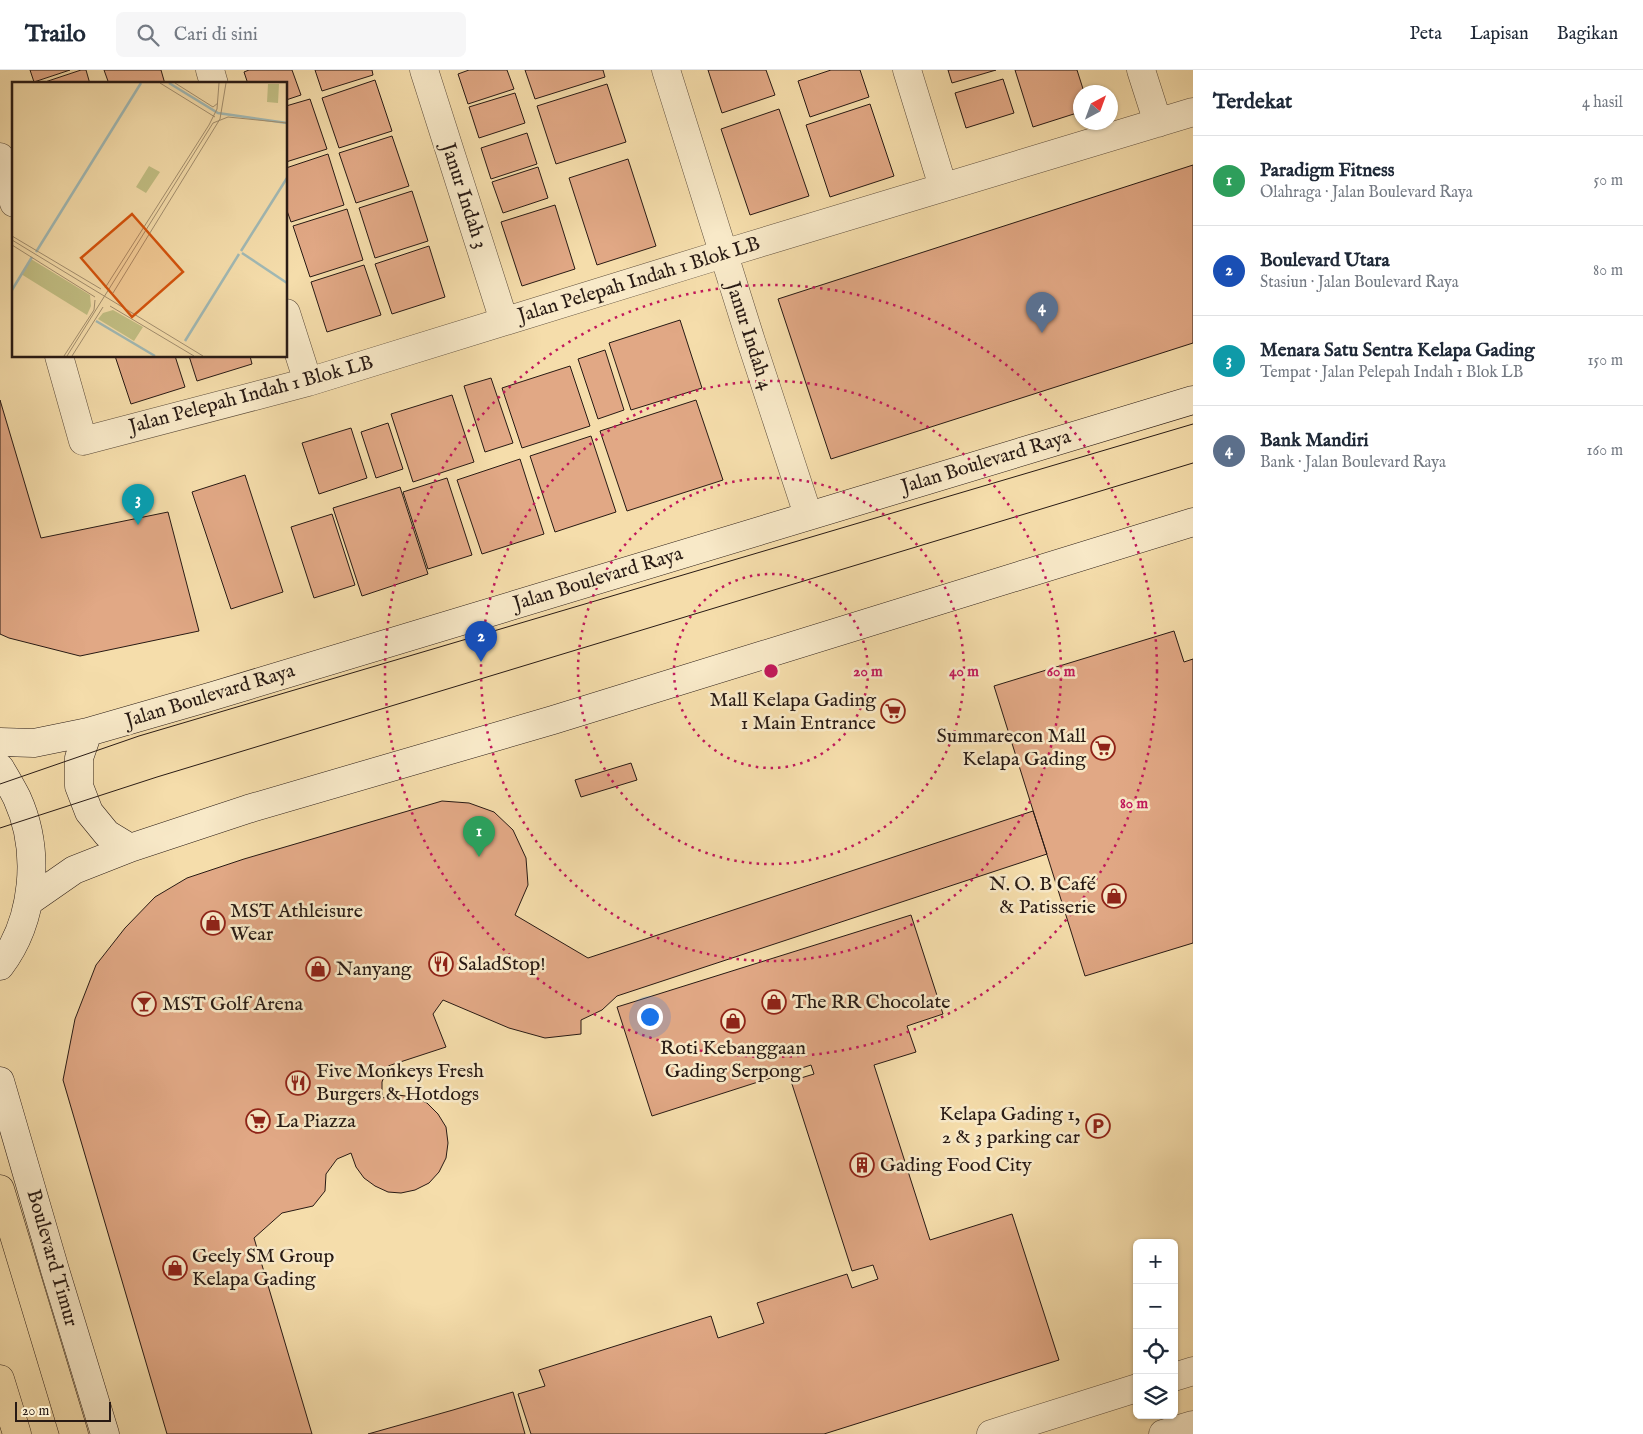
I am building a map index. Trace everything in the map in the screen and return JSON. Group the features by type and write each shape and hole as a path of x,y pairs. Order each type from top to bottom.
{"highway":[{"path":"0,1189 74,1434"},
{"path":"0,1379 17,1434"}],"main road":[{"name":"Janur Indah 3","path":"424,70 504,322"},
{"name":"Janur Indah 4","path":"666,70 723,254 808,516"},
{"path":"907,70 943,187"},
{"path":"1141,70 1158,123"},
{"name":"Jalan Pelepah Indah 1 Blok LB","path":"60,358 83,441 308,382 1193,112"},
{"path":"0,157 12,197"},
{"path":"288,319 308,382"},
{"name":"Jalan Boulevard Raya","path":"0,742 34,743 88,732 1193,400"},
{"path":"28,902 74,870 130,848 248,809 553,720 1193,522"},
{"path":"88,732 79,758 79,786 89,812 106,834 130,848"},
{"path":"0,768 17,799 28,832 32,867 28,902 18,934 0,966"},
{"name":"Boulevard Timur","path":"0,1081 55,1270 106,1434"},
{"path":"1178,1376 1193,1371"},
{"path":"993,1434 1042,1426 1133,1390"},
{"path":"1163,1434 1193,1425"}],"building":[{"path":"30,70 70,70 34,82"},
{"path":"86,70 89,82 45,82"},
{"path":"104,70 161,70 164,82 108,82"},
{"path":"249,70 292,70 301,95 288,99 288,82 247,82 244,72"},
{"path":"315,70 372,70 373,75 322,91"},
{"path":"469,70 507,70 514,89 468,104 458,74"},
{"path":"525,70 603,70 605,77 535,99"},
{"path":"708,70 766,70 775,95 722,113"},
{"path":"831,70 860,70 869,97 810,117 798,81"},
{"path":"948,70 996,70 952,83"},
{"path":"1015,70 1077,70 1082,85 1073,85 1073,114 1033,127"},
{"path":"1003,79 1014,113 966,128 955,93"},
{"path":"375,80 392,131 339,148 322,98"},
{"path":"607,84 626,142 556,164 537,106"},
{"path":"515,93 525,123 479,138 469,107"},
{"path":"310,99 327,149 288,161 288,105"},
{"path":"870,104 894,176 830,197 806,125"},
{"path":"779,109 809,196 750,215 721,129"},
{"path":"527,133 537,164 491,179 481,148"},
{"path":"392,136 409,186 356,203 339,153"},
{"path":"328,154 344,205 291,222 288,214 288,167"},
{"path":"628,159 656,246 597,265 569,178"},
{"path":"1193,165 1193,343 831,459 778,299"},
{"path":"538,167 548,198 503,213 492,182"},
{"path":"412,191 428,241 375,258 359,208"},
{"path":"555,205 575,269 522,286 501,222"},
{"path":"347,209 363,260 310,277 293,226"},
{"path":"429,246 445,297 392,314 375,264"},
{"path":"364,265 381,315 327,332 311,282"},
{"path":"680,320 702,388 631,410 609,343"},
{"path":"605,350 624,410 598,419 578,359"},
{"path":"116,358 176,358 185,387 131,404"},
{"path":"190,358 250,358 252,364 197,381"},
{"path":"570,366 590,426 522,448 502,388"},
{"path":"491,378 513,443 485,452 464,386"},
{"path":"452,395 474,462 413,482 391,414"},
{"path":"0,400 41,538 168,512 199,631 80,656 0,634"},
{"path":"696,400 723,480 627,511 600,431"},
{"path":"388,423 403,469 376,478 361,432"},
{"path":"351,428 367,478 319,494 302,443"},
{"path":"591,436 616,512 555,532 530,456"},
{"path":"520,459 544,534 482,554 457,480"},
{"path":"245,475 283,592 231,609 192,492"},
{"path":"447,478 472,555 428,569 403,492"},
{"path":"400,487 428,574 362,596 333,508"},
{"path":"332,514 355,585 314,598 291,527"},
{"name":"Summarecon Mall Kelapa Gading","path":"1174,631 1184,662 1193,659 1193,943 1085,976 994,686"},
{"path":"631,763 637,780 581,797 575,780"},
{"name":"La Piazza","path":"442,801 469,803 494,812 513,830 526,858 528,885 515,915 588,958 1033,811 1047,854 617,996 602,1010 581,1020 581,1034 545,1038 509,1028 443,1000 433,1014 446,1047 388,1066 382,1082 382,1098 398,1095 413,1097 427,1103 438,1114 446,1127 448,1143 446,1158 439,1172 429,1183 415,1190 401,1193 388,1192 364,1178 356,1167 351,1153 337,1159 326,1174 325,1191 313,1206 282,1213 254,1238 312,1434 167,1434 63,1080 75,1019 96,965 125,928 155,897 187,878 244,859"},
{"name":"Gading Food City","path":"911,915 943,1014 907,1026 916,1052 874,1065 930,1240 1012,1214 1059,1360 824,1434 531,1434 518,1394 545,1386 539,1370 711,1316 718,1338 764,1323 757,1303 847,1274 852,1288 878,1279 873,1265 852,1271 791,1081 814,1074 811,1065 652,1116 617,1007"},
{"path":"513,1392 525,1434 368,1434 453,1410"}],"tram line":[{"path":"0,784 139,736 1193,424"},
{"path":"0,828 157,777 1193,463"}],"place":[{"name":"Bank Mandiri","path":"1042,333"},
{"name":"Menara Satu Sentra Kelapa Gading","path":"138,525"},
{"name":"Boulevard Utara","path":"481,662"},
{"name":"Mall Kelapa Gading 1 Main Entrance","path":"893,711"},
{"name":"Summarecon Mall Kelapa Gading","path":"1103,748"},
{"name":"Paradigm Fitness","path":"479,857"},
{"name":"N. O. B Café & Patisserie","path":"1114,896"},
{"name":"MST Athleisure Wear","path":"213,923"},
{"name":"SaladStop!","path":"441,964"},
{"name":"Nanyang","path":"318,969"},
{"name":"The RR Chocolate","path":"774,1002"},
{"name":"MST Golf Arena","path":"144,1004"},
{"name":"Roti Kebanggaan Gading Serpong","path":"733,1021"},
{"name":"Five Monkeys Fresh Burgers & Hotdogs","path":"298,1083"},
{"name":"La Piazza","path":"258,1121"},
{"name":"Kelapa Gading 1, 2 & 3 parking car","path":"1098,1126"},
{"name":"Gading Food City","path":"862,1165"},
{"name":"Geely SM Group Kelapa Gading","path":"175,1268"}]}
